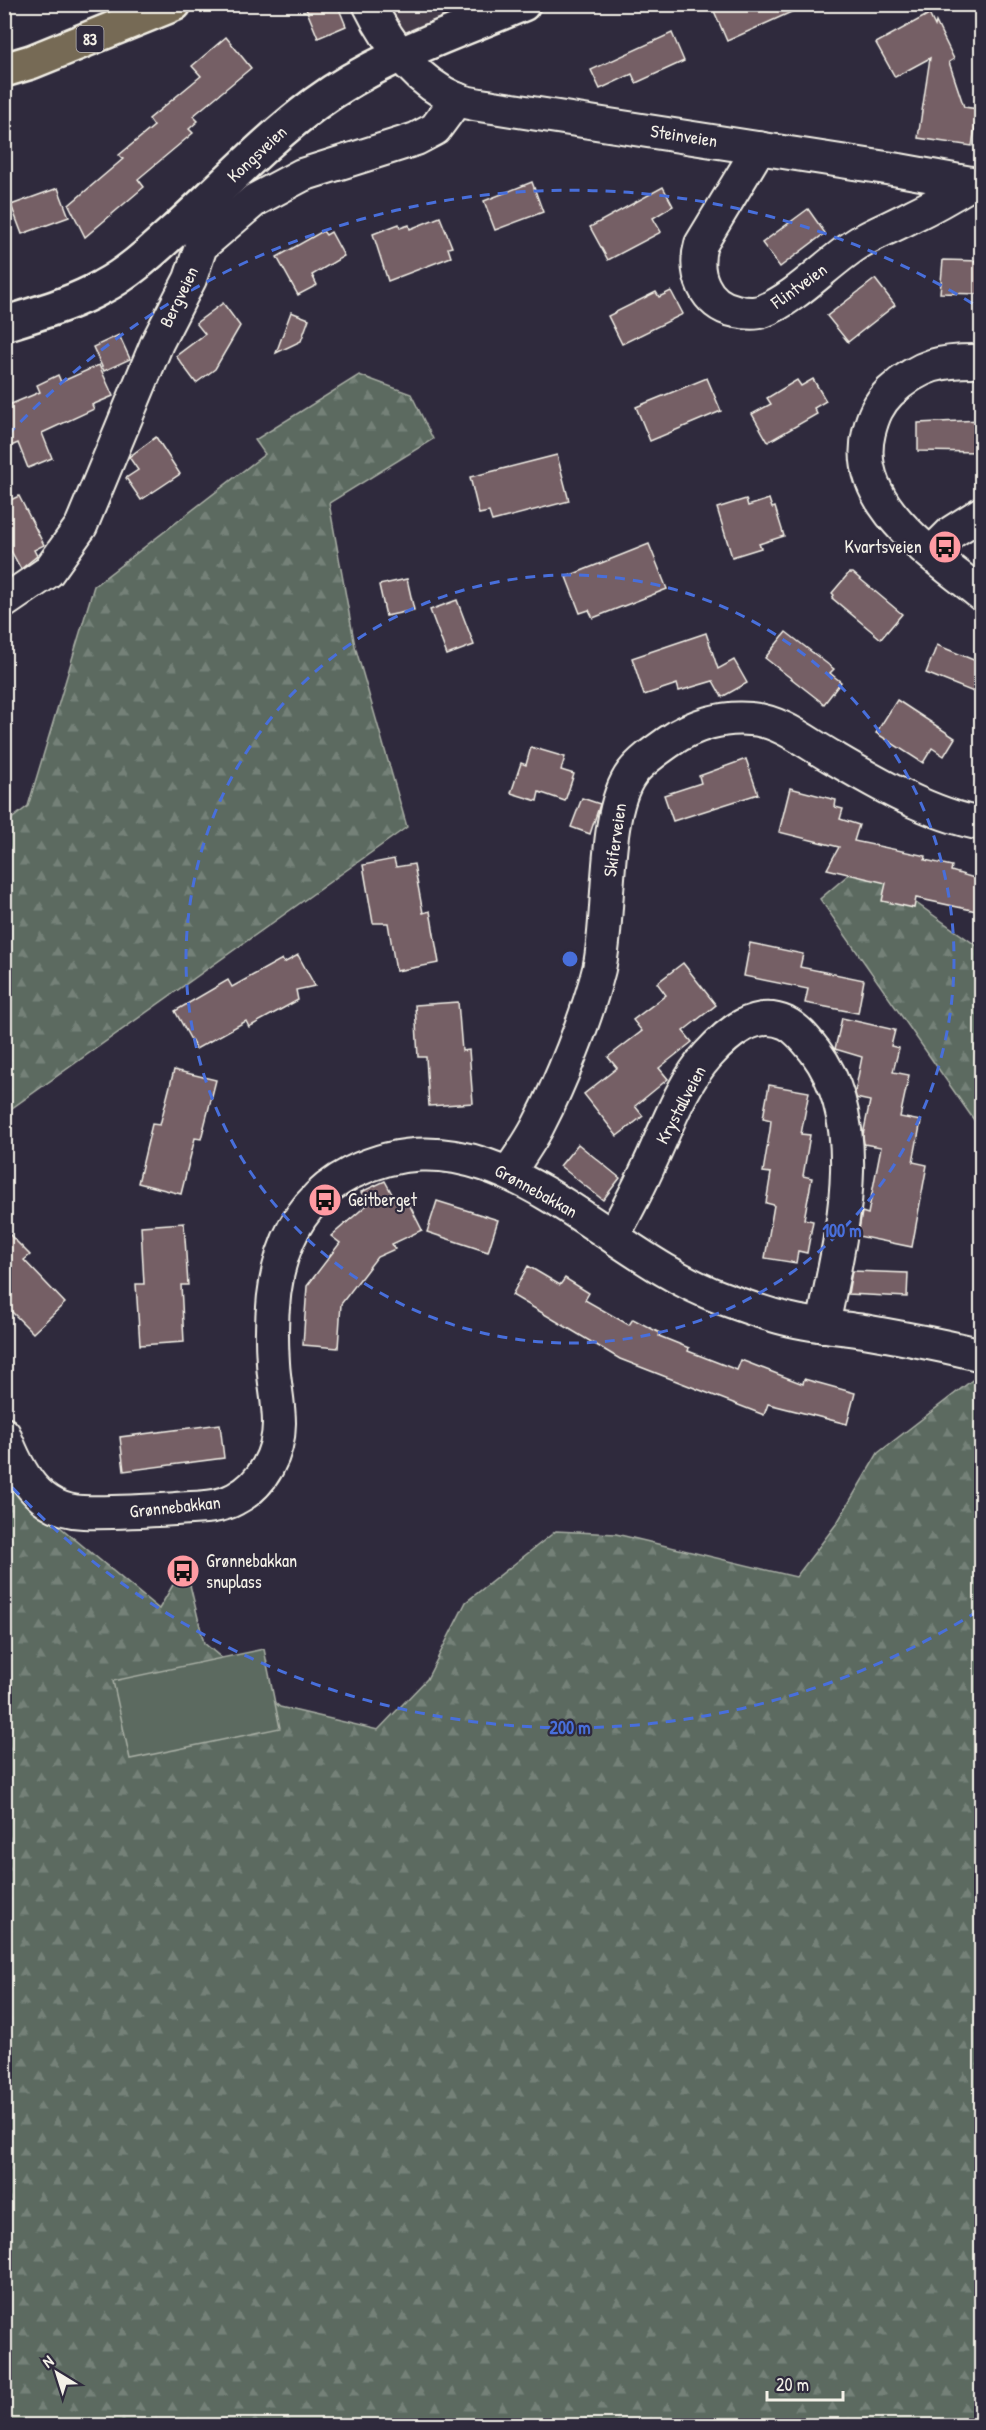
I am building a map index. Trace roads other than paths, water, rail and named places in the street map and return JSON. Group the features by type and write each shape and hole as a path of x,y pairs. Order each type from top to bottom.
{"highway":[{"name":"83","path":"4,70 31,62 174,4"}],"main road":[{"name":"Kongsveien","path":"4,324 79,299 130,270 291,123 349,81 400,56 523,4"}],"street":[{"name":"Steinveien","path":"369,4 384,36 400,56 429,82 457,99 493,107 898,170 976,185"},
{"name":"Bergveien","path":"4,602 16,596 48,572 81,526 157,343 190,279 201,246 255,200 302,175 416,139 435,129 457,99"},
{"name":"Flintveien","path":"759,148 701,244 696,259 699,277 705,290 716,302 730,310 747,314 762,312 781,302 862,241 976,185"},
{"path":"981,361 938,362 899,383 882,401 873,417 867,442 869,476 893,517 911,537 981,595"},
{"path":"931,553 952,532 981,513"},
{"name":"Skiferveien","path":"509,1172 538,1127 587,1007 599,968 615,820 622,792 631,775 657,750 682,732 705,723 752,719 778,725 866,777 910,798 942,812 981,824"},
{"name":"Krystallveien","path":"613,1236 649,1166 679,1100 708,1056 741,1026 767,1017 779,1020 793,1027 822,1060 837,1098 846,1135 847,1166 842,1219 823,1326"},
{"name":"Grønnebakkan","path":"4,1434 27,1482 45,1499 74,1512 111,1513 219,1506 236,1499 254,1485 269,1465 276,1446 279,1423 273,1363 274,1289 284,1246 301,1217 321,1192 349,1174 386,1158 455,1155 509,1172 684,1282 719,1297 780,1317 933,1343 981,1355"}],"place":[{"name":"Kvartsveien","path":"945,547"},
{"name":"Geitberget","path":"325,1200"},
{"name":"Grønnebakkan snuplass","path":"183,1571"}]}
